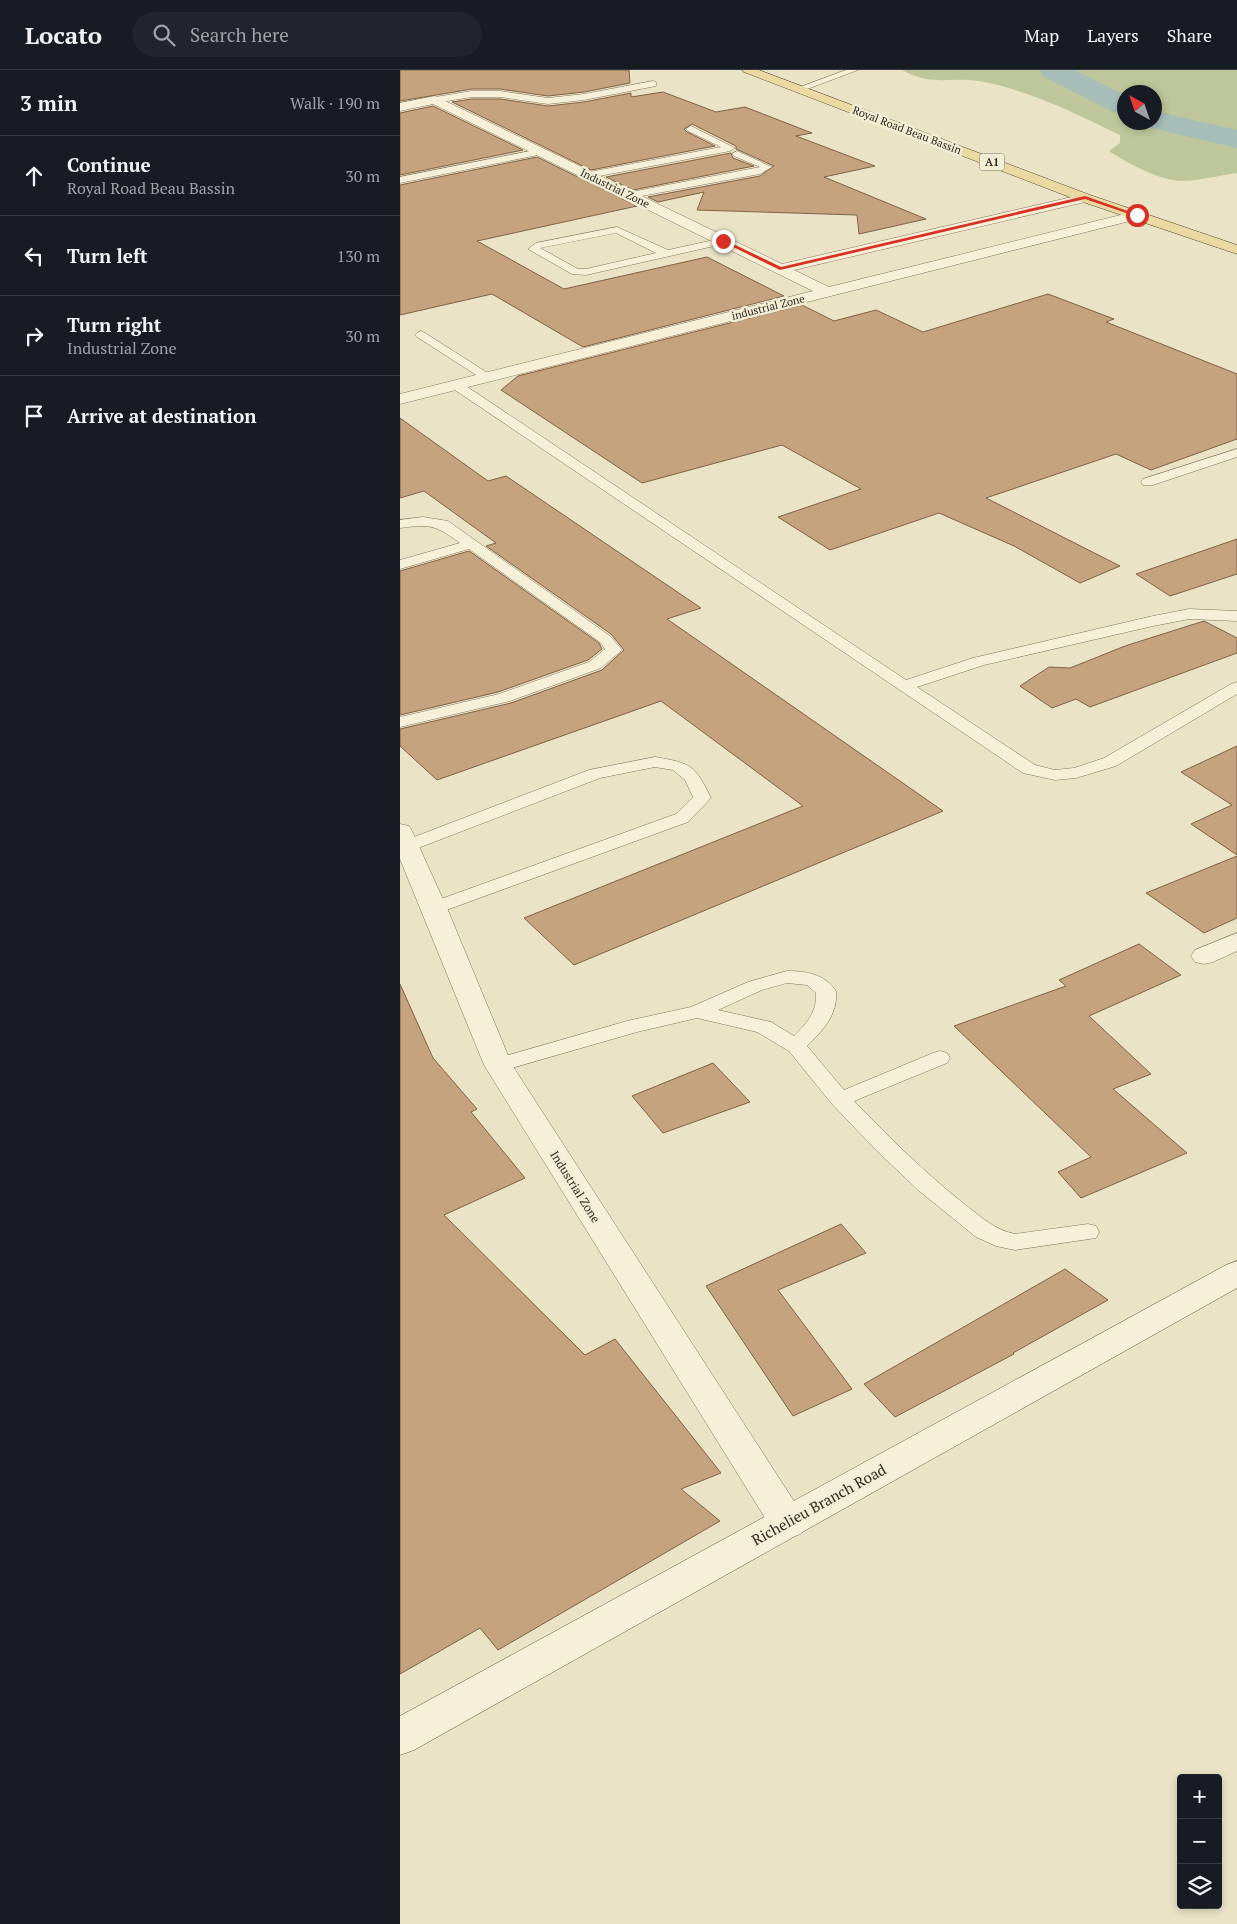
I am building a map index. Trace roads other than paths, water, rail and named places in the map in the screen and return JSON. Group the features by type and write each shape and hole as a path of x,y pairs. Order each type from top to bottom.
{"main road":[{"name":"Royal Road Beau Bassin","path":"748,70 1085,198 1237,250"}],"street":[{"path":"400,107 435,100"},
{"name":"Industrial Zone","path":"435,100 827,292"},
{"path":"780,269 1085,198"},
{"name":"industrial Zone","path":"400,399 1137,215"},
{"name":"Industrial Zone","path":"403,838 434,908 498,1065 788,1523"},
{"path":"1204,956 1237,941"},
{"name":"Richelieu Branch Road","path":"400,1737 1237,1273"}],"lane":[{"path":"799,89 854,70"},
{"path":"435,100 472,94 500,94 548,101 584,97 653,84"},
{"path":"589,175 730,148 691,129"},
{"path":"400,180 540,152"},
{"path":"631,195 760,170 766,167 737,154"},
{"path":"667,254 617,230 536,246 533,249 576,272 586,272 667,254 723,241"},
{"path":"421,335 488,377"},
{"path":"456,385 902,686 1029,769 1055,775 1076,772 1110,762 1237,687"},
{"path":"1148,482 1237,453"},
{"path":"400,524 423,521 442,524 605,639 614,650 596,665 504,698 400,722"},
{"path":"400,565 471,544"},
{"path":"902,686 979,661 1153,621 1189,614 1237,616"},
{"path":"403,838 595,774 655,762 678,766 692,777 702,798 682,818 434,908"},
{"path":"498,1065 634,1026 697,1012 772,980 794,977 813,981 826,991 828,1003 822,1018 796,1046"},
{"path":"697,1012 733,1019 764,1028 796,1046 840,1099 884,1145 926,1185 984,1231 1004,1240 1015,1242 1088,1232"},
{"path":"840,1099 940,1058"}],"waterway":[{"path":"1053,70 1117,102"},
{"path":"1162,122 1237,139"}]}
